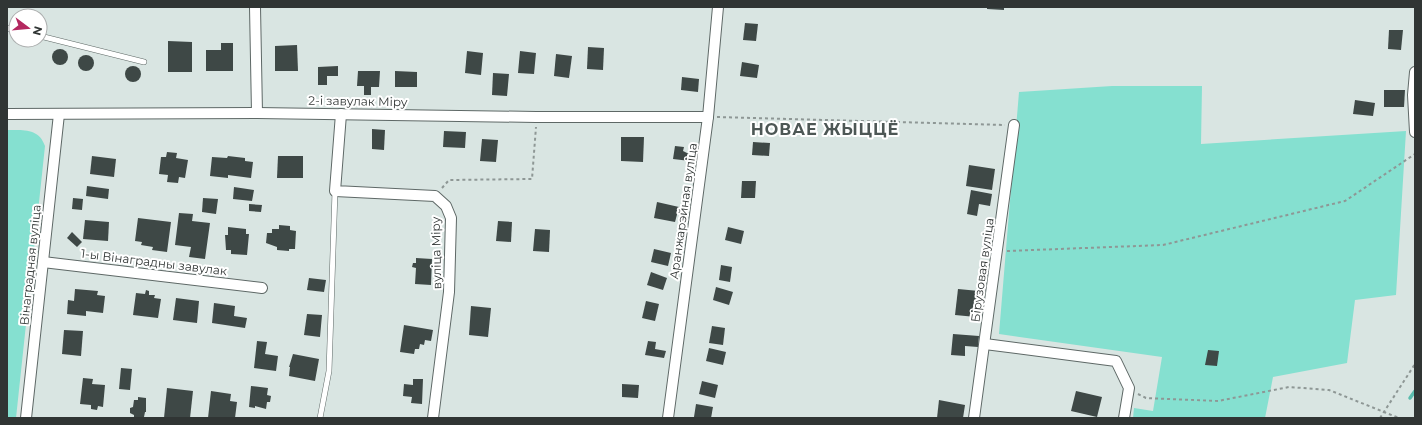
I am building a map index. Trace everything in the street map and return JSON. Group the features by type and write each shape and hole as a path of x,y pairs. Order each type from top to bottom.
{"street":[{"path":"255,7 257,113"},
{"name":"Аранжарэйная вуліца","path":"668,418 708,117 718,7"},
{"path":"1415,72 1413,95 1415,132"},
{"name":"2-і завулак Міру","path":"7,114 257,113 536,117 708,117"},
{"name":"Вінаградная вуліца","path":"26,418 59,114"},
{"path":"341,114 335,191 435,196"},
{"name":"Бірузовая вуліца","path":"974,418 1014,125"},
{"name":"вуліца Міру","path":"433,418 449,292 451,218 446,206 435,196"},
{"name":"1-ы Вінаградны завулак","path":"43,262 262,288"},
{"path":"985,344 1116,361 1129,388 1124,418"}],"lane":[{"path":"48,38 144,62"},
{"path":"320,418 329,370 335,191"}],"path":[{"path":"435,196 449,180 532,179 536,117"},
{"path":"708,117 1014,125"},
{"path":"997,252 1163,246 1345,201 1415,154"},
{"path":"1380,418 1415,364"},
{"path":"1129,388 1146,398 1218,401 1289,387 1329,390 1399,418"}],"green space":[{"path":"1112,86 1202,86 1201,144 1406,131 1396,295 1355,300 1347,363 1273,377 1265,418 1133,418 1134,408 1153,411 1162,357 999,334 1019,92"},
{"path":"7,130 24,130 35,133 39,136 45,146 16,418 7,418"}],"building":[{"path":"987,7 1004,7 1004,10 987,9"},
{"path":"745,23 758,24 756,41 743,40"},
{"path":"1389,30 1403,30 1401,50 1388,49"},
{"path":"168,41 192,42 192,72 168,72"},
{"path":"221,43 233,43 233,71 206,71 206,50 221,50"},
{"path":"297,45 298,71 275,71 275,46"},
{"path":"588,47 604,48 603,70 587,69"},
{"path":"57,49 63,49 68,54 66,63 63,65 57,65 52,60 52,54"},
{"path":"467,51 483,53 481,75 465,73"},
{"path":"520,51 536,53 534,74 518,73"},
{"path":"556,54 572,56 569,78 554,76"},
{"path":"83,55 89,55 94,60 92,69 89,71 83,71 78,66 78,60"},
{"path":"742,62 759,65 757,78 740,76"},
{"path":"130,66 136,66 141,71 139,80 136,82 130,82 125,77 125,71"},
{"path":"338,66 338,76 327,76 327,85 318,85 318,67"},
{"path":"358,71 380,71 379,87 371,87 371,95 364,95 364,86 357,86"},
{"path":"395,71 417,72 417,87 395,87"},
{"path":"493,73 509,74 507,96 492,95"},
{"path":"682,77 699,79 698,92 681,90"},
{"path":"1384,90 1405,90 1404,107 1384,107"},
{"path":"1355,100 1375,103 1373,116 1353,114"},
{"path":"372,129 385,130 384,150 372,149"},
{"path":"444,131 466,132 465,148 443,147"},
{"path":"621,137 644,137 643,162 621,161"},
{"path":"482,139 498,140 496,162 480,161"},
{"path":"753,142 770,143 769,156 752,155"},
{"path":"675,146 684,147 683,151 691,155 690,161 673,159"},
{"path":"167,152 177,153 176,158 188,160 185,178 179,177 178,183 167,182 168,175 159,174 161,157 166,157"},
{"path":"92,156 116,159 114,177 90,174"},
{"path":"228,156 245,158 245,161 253,162 251,178 228,175 228,178 210,176 212,157 227,158"},
{"path":"278,156 303,156 303,178 277,178"},
{"path":"969,165 995,169 992,190 966,186"},
{"path":"742,181 756,181 755,198 741,198"},
{"path":"87,186 109,189 108,199 86,196"},
{"path":"234,187 254,190 252,201 233,199"},
{"path":"971,190 992,194 990,206 979,204 977,216 967,214"},
{"path":"73,198 83,199 82,210 72,209"},
{"path":"203,198 218,199 216,214 202,212"},
{"path":"657,202 679,207 675,222 654,218"},
{"path":"249,204 262,205 261,212 249,211"},
{"path":"179,213 193,214 192,221 210,223 205,259 189,257 191,247 175,245"},
{"path":"138,218 171,222 167,252 152,250 153,247 141,245 142,242 135,241"},
{"path":"85,220 109,222 108,241 83,239"},
{"path":"498,221 512,222 511,242 496,241"},
{"path":"279,225 290,226 290,230 296,231 295,249 289,249 289,251 277,250 277,247 266,243 267,233 272,233 272,229 279,229"},
{"path":"228,227 246,229 246,234 249,234 247,255 231,254 231,250 226,250 225,235 228,235"},
{"path":"728,227 744,231 741,244 725,240"},
{"path":"535,229 550,230 549,252 533,251"},
{"path":"72,232 82,242 77,247 67,238"},
{"path":"654,249 671,253 668,266 651,262"},
{"path":"416,258 432,259 431,285 415,284 416,268 412,267 413,263 416,263"},
{"path":"721,265 732,267 730,282 719,280"},
{"path":"651,272 667,278 663,290 647,285"},
{"path":"309,278 326,280 324,292 307,290"},
{"path":"716,287 733,292 729,305 713,300"},
{"path":"75,289 98,291 97,295 105,296 103,313 86,311 86,316 67,314 68,300 74,301"},
{"path":"958,289 979,291 976,317 955,315"},
{"path":"146,290 149,291 149,295 155,295 154,298 161,299 158,318 133,315 136,293 145,294"},
{"path":"176,298 199,301 197,323 173,320"},
{"path":"646,301 659,304 655,321 642,318"},
{"path":"214,303 235,306 234,316 247,318 245,328 212,323"},
{"path":"471,306 491,308 488,337 469,335"},
{"path":"307,314 322,315 320,337 304,335"},
{"path":"404,325 433,330 431,341 425,340 424,345 420,344 419,349 415,349 414,354 400,352"},
{"path":"712,326 725,328 723,345 709,343"},
{"path":"64,330 83,331 81,356 62,354"},
{"path":"953,334 979,336 978,347 965,346 965,356 951,355"},
{"path":"257,341 267,342 265,354 278,356 276,371 254,368"},
{"path":"648,341 656,342 655,349 666,351 664,358 645,355"},
{"path":"709,348 726,352 723,365 706,361"},
{"path":"1208,350 1219,351 1217,366 1205,365"},
{"path":"293,354 319,359 315,381 289,376 289,367"},
{"path":"121,368 132,369 130,390 119,389"},
{"path":"83,378 93,379 92,384 105,385 103,407 98,406 97,410 91,409 91,405 80,404"},
{"path":"413,379 423,379 422,404 411,403 412,397 403,396 404,384 413,385"},
{"path":"702,381 718,385 715,398 699,394"},
{"path":"622,384 639,385 638,398 622,397"},
{"path":"251,386 268,388 267,395 271,396 270,402 267,402 266,409 255,406 255,408 249,407"},
{"path":"167,388 193,391 190,418 164,418"},
{"path":"211,391 231,394 230,401 237,402 235,418 208,418"},
{"path":"1076,391 1102,397 1097,417 1071,411"},
{"path":"138,397 146,398 146,412 144,417 134,418 134,415 130,413 130,408 133,407 134,400 138,400"},
{"path":"939,400 965,405 963,418 937,418"},
{"path":"696,404 713,407 711,418 694,417"}],"waterway":[{"path":"1410,398 1415,391"}],"district":[{"name":"НОВАЕ ЖЫЦЦЁ","path":"825,129"}]}
